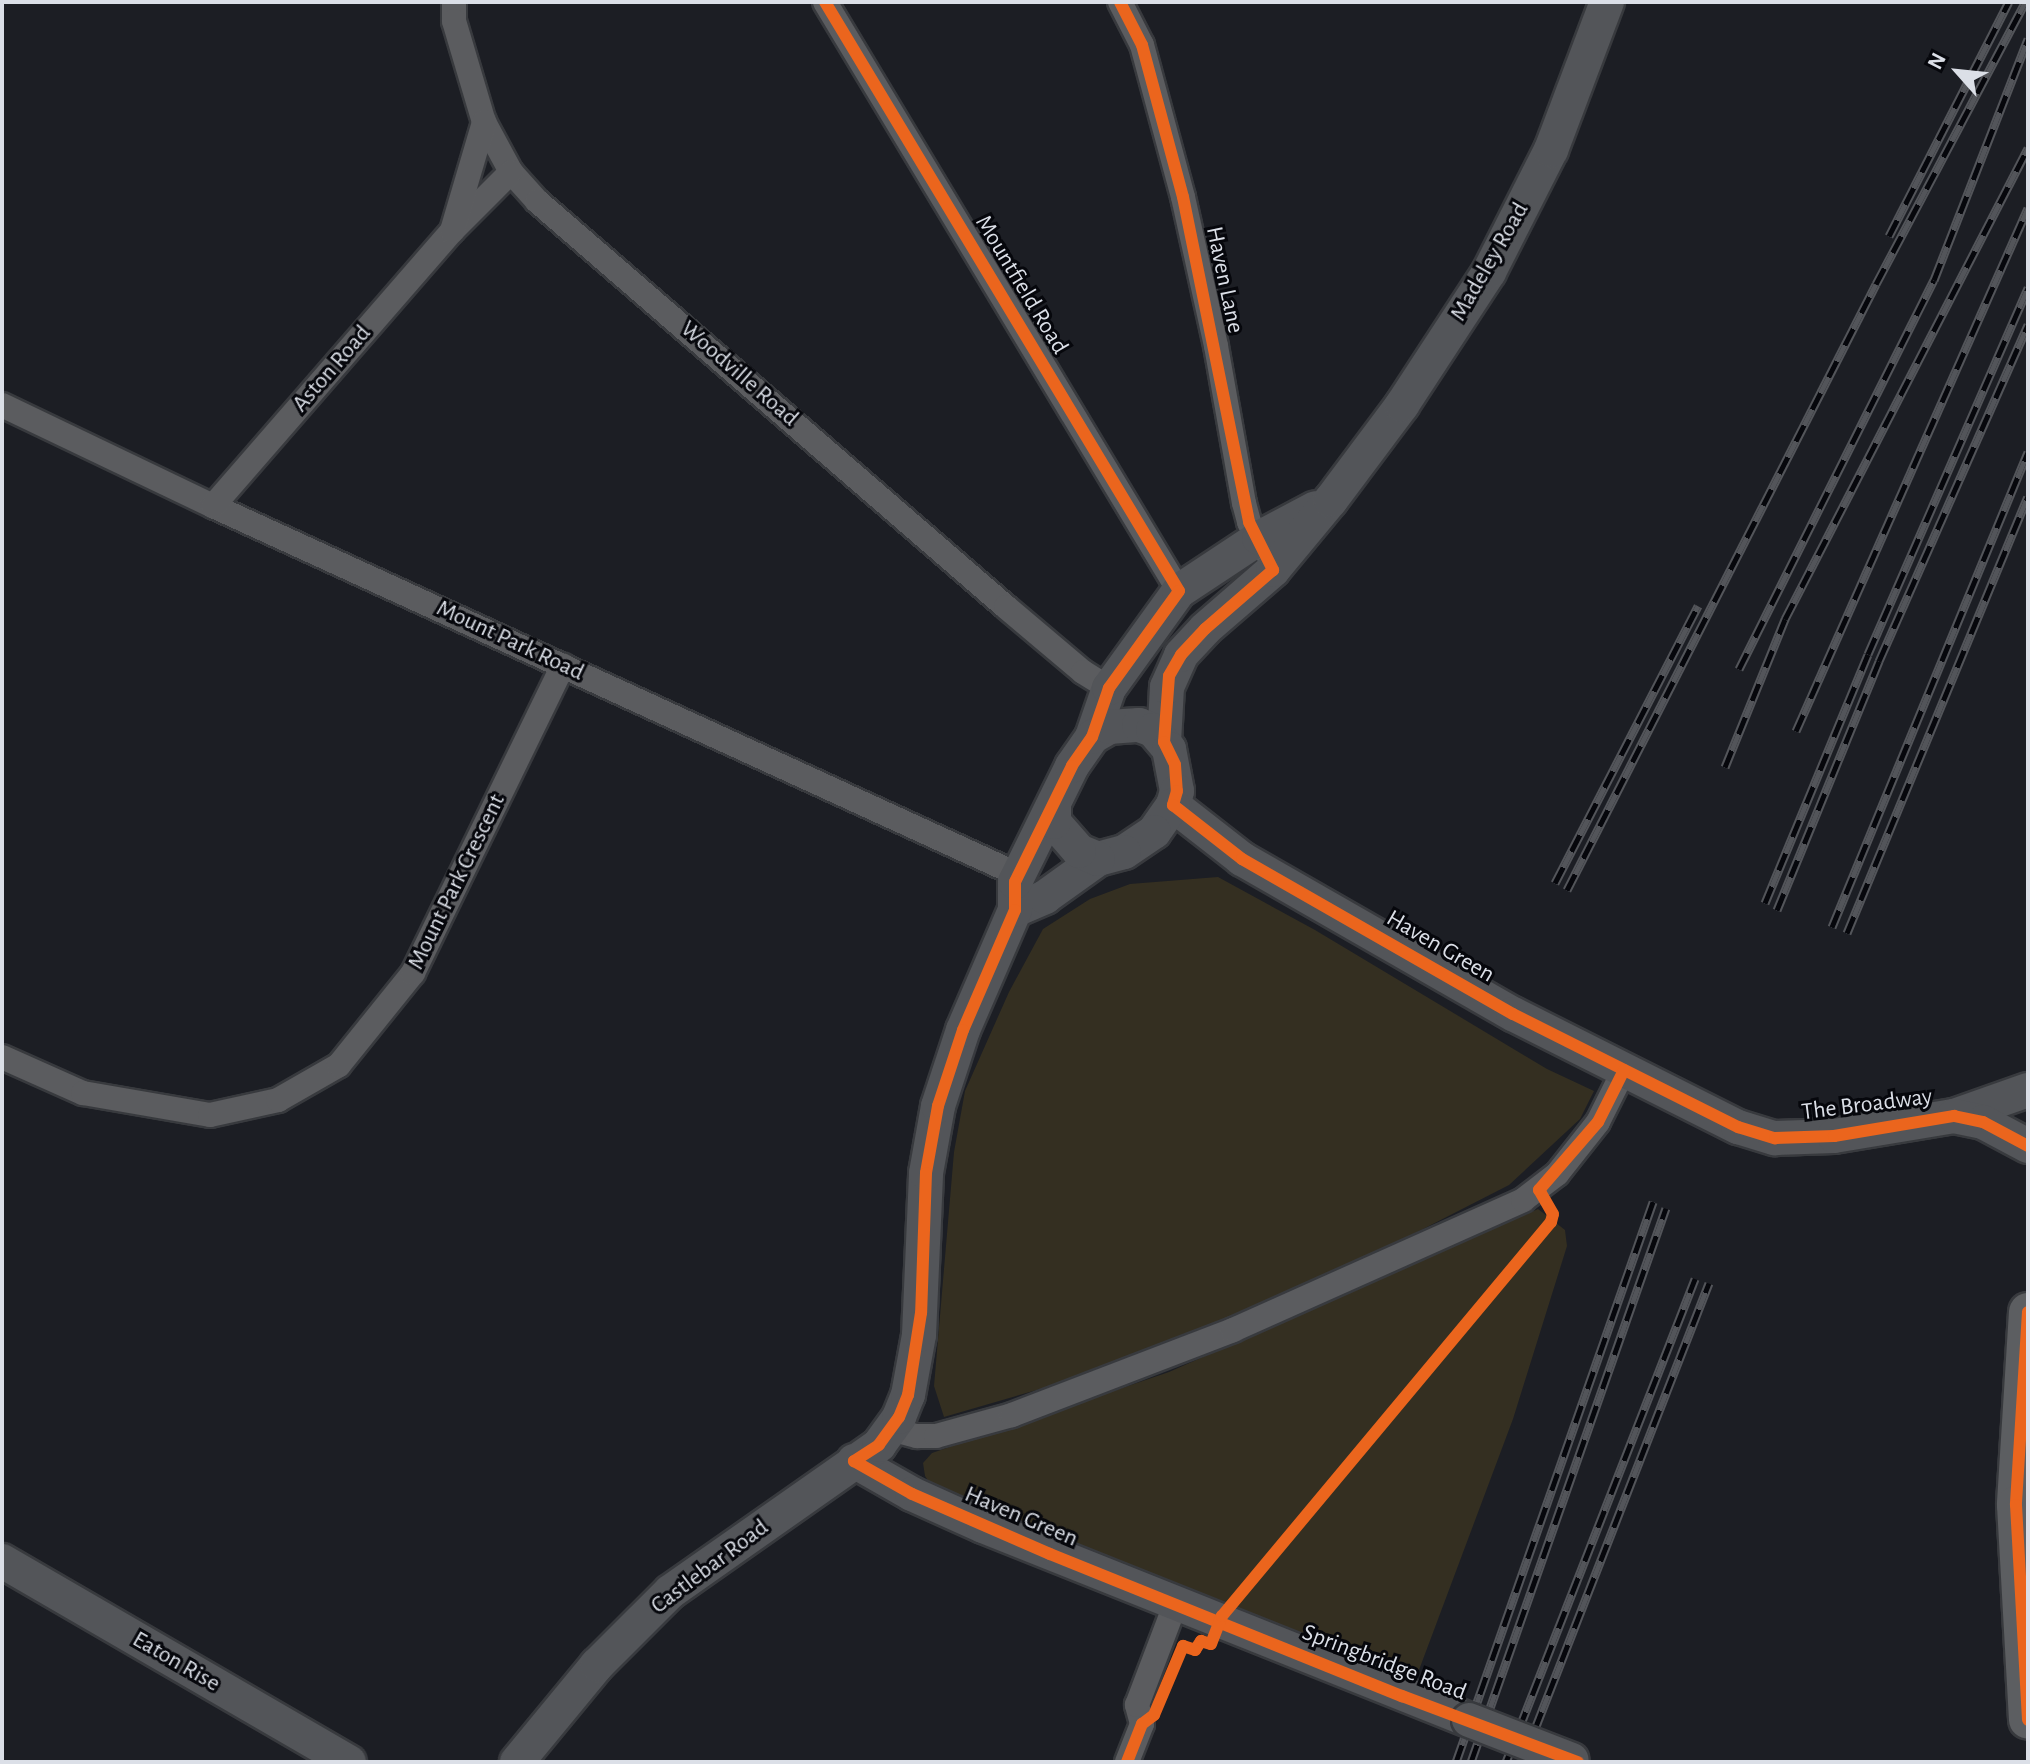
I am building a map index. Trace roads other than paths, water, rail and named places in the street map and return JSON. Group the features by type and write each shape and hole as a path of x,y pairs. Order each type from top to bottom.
{"main road":[{"name":"Madeley Road","path":"1164,742 1167,687 1173,666 1205,629 1273,570 1331,500 1402,405 1489,272 1551,150 1607,2"},
{"name":"Madeley Road","path":"1092,737 1109,688 1179,591 1259,538 1331,500"},
{"path":"890,1429 908,1395 916,1352 921,1313 926,1173 938,1106 963,1030 1015,910 1019,875 1079,753 1092,737 1109,727 1124,724 1153,730 1164,742 1175,765 1177,791 1173,805 1154,832 1140,843 1098,859 1045,897 1015,910"},
{"path":"1054,804 1054,822 1060,832 1079,851 1098,859"},
{"name":"Haven Green","path":"1173,805 1242,859 1513,1014 1624,1070"},
{"name":"The Broadway","path":"1624,1070 1726,1121 1775,1138 1834,1136 1954,1116 2028,1090"},
{"name":"The Broadway","path":"1954,1116 1983,1122 2028,1146"},
{"path":"2028,1312 2016,1494 2028,1720"},
{"name":"Castlebar Road","path":"517,1762 597,1665 670,1592 879,1445 890,1429"},
{"name":"Haven Green","path":"854,1461 912,1494 1175,1605"},
{"name":"Eaton Rise","path":"2,1561 349,1762"},
{"name":"Springbridge Road","path":"1175,1605 1575,1761"}],"street":[{"name":"Woodville Road","path":"454,2 454,21 484,122 511,172 537,201 1006,607 1083,672 1109,688"},
{"name":"Mountfield Road","path":"825,2 1179,591"},
{"name":"Haven Lane","path":"1120,2 1142,45 1183,197 1216,346 1249,522 1273,570"},
{"name":"Aston Road","path":"452,231 484,122"},
{"name":"Aston Road","path":"213,506 452,231 511,172"},
{"name":"Mount Park Road","path":"2,405 213,506 1019,875"},
{"name":"Mount Park Crescent","path":"2,1057 83,1093 210,1115 278,1100 339,1065 413,973 563,666"},
{"path":"890,1429 917,1436 936,1436 1012,1415 1233,1330 1523,1200 1557,1174 1598,1122 1624,1070"},
{"path":"1127,1762 1142,1724 1137,1705 1175,1605"}],"railway":[{"path":"1889,236 2009,2"},
{"path":"1567,890 1876,284 2025,2"},
{"path":"1739,669 1934,280 2028,39"},
{"path":"1725,767 1785,619 2028,148"},
{"path":"1796,731 2028,208"},
{"path":"1765,903 1868,654 2028,287"},
{"path":"1777,910 1879,661 2028,324"},
{"path":"1832,927 2028,452"},
{"path":"1847,933 2028,497"},
{"path":"1555,883 1698,606"},
{"path":"1456,1762 1653,1202"},
{"path":"1471,1762 1666,1208"},
{"path":"1506,1762 1695,1279"},
{"path":"1522,1762 1709,1283"}]}
